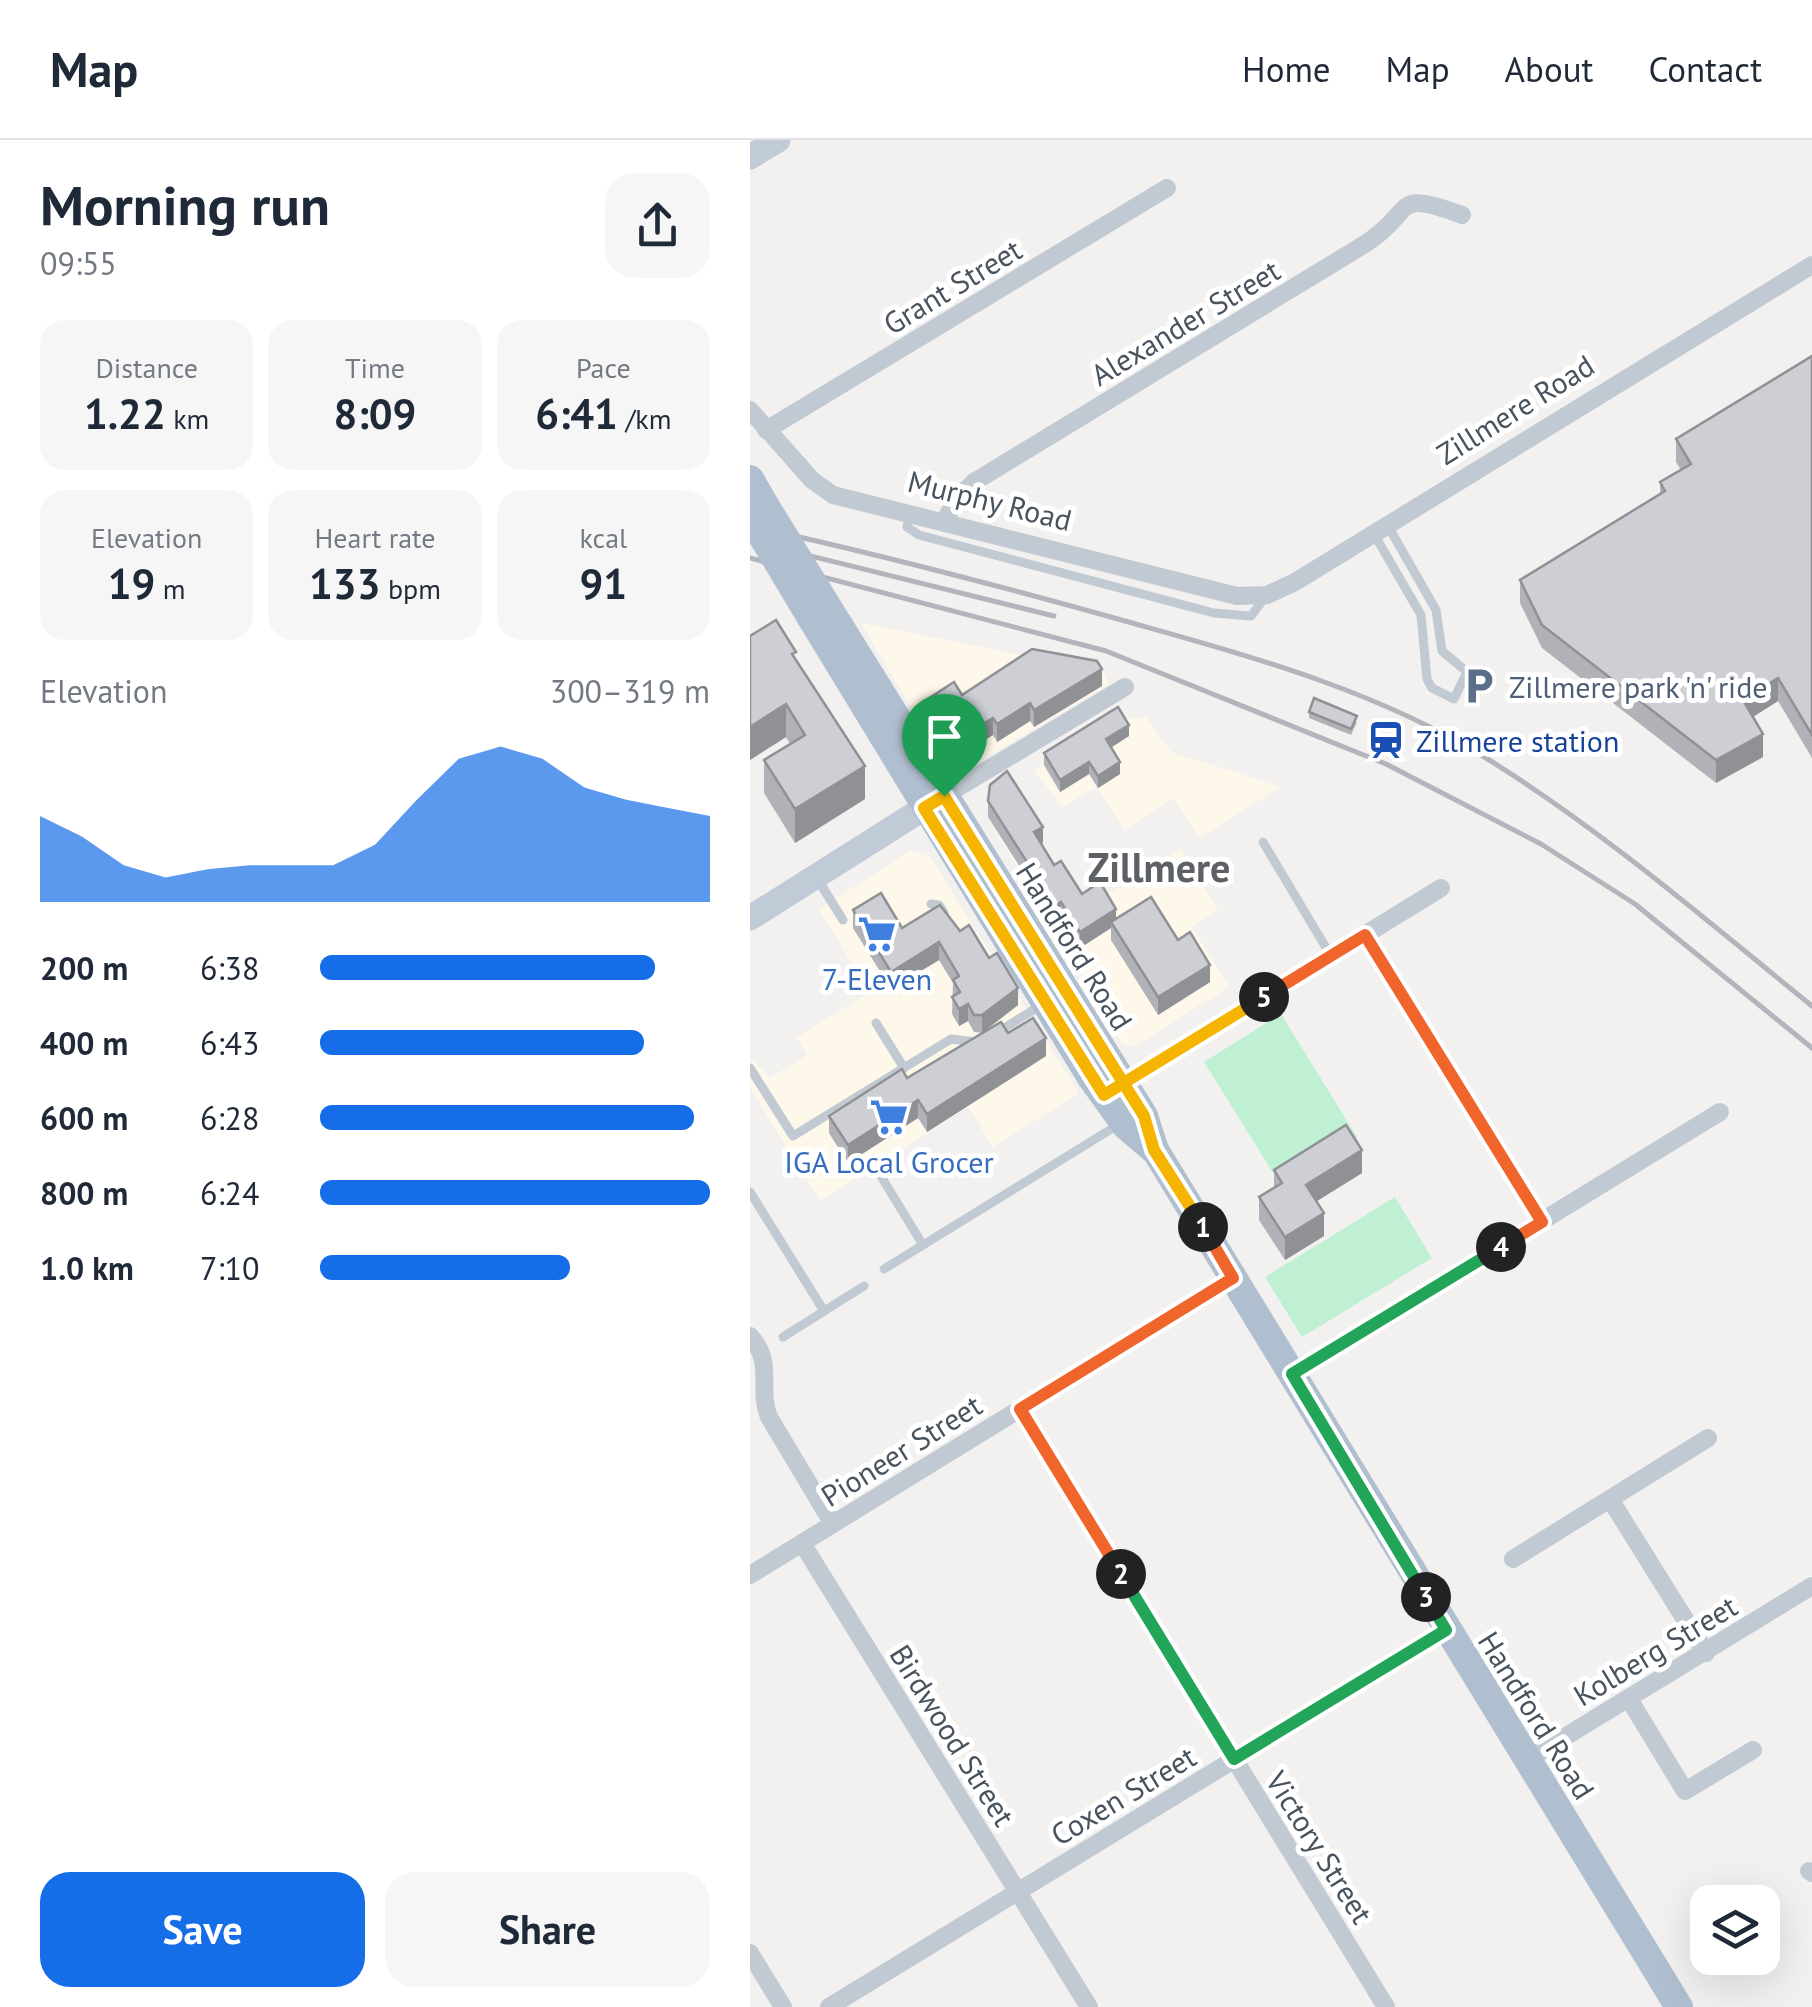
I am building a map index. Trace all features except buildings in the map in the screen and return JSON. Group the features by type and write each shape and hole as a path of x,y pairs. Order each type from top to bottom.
{"main road":[{"path":"750,157 778,140"},
{"path":"750,480 758,511"},
{"name":"Handford Road","path":"758,511 811,618 934,802 1114,1090 1124,1122 1154,1150 1679,2007"},
{"name":"Handford Road","path":"758,511 840,625 934,802 986,922 1054,996"},
{"path":"750,918 934,802"},
{"name":"Handford Road","path":"1114,1090 1144,1116 1154,1150"}],"street":[{"name":"Grant Street","path":"766,430 1166,188"},
{"name":"Alexander Street","path":"945,520 956,499 974,482 1373,239 1408,202 1424,201 1462,215"},
{"name":"Zillmere Road","path":"1247,597 1267,595 1381,530 1812,266"},
{"name":"Murphy Road","path":"750,410 812,480 833,496 945,520 1247,597"},
{"path":"934,802 1125,688"},
{"path":"1114,1090 1441,888"},
{"path":"1292,1374 1720,1112"},
{"name":"Pioneer Street","path":"750,1575 1233,1278"},
{"path":"750,1336 767,1365 764,1402 769,1417 833,1524"},
{"name":"Victory Street","path":"1020,1409 1386,2007"},
{"path":"1513,1559 1708,1438"},
{"path":"1610,1499 1706,1653"},
{"name":"Birdwood Street","path":"802,1543 1089,2007"},
{"name":"Kolberg Street","path":"1527,1760 1812,1586"},
{"name":"Coxen Street","path":"829,2007 1446,1630"},
{"path":"1629,1699 1686,1791 1752,1750"},
{"path":"750,1953 784,2007"}],"lane":[{"path":"910,513 907,527 918,535 1228,615 1251,616 1267,595"},
{"path":"1381,530 1436,610 1442,652 1467,672 1454,699 1429,684 1422,615 1381,530"},
{"path":"1225,592 1228,615"},
{"path":"1263,842 1331,956"},
{"path":"816,876 843,920"},
{"path":"930,904 940,905 950,922"},
{"path":"1365,935 1542,1222"},
{"path":"750,1068 793,1136 951,1039 984,1041 1054,996"},
{"path":"876,1023 904,1068"},
{"path":"884,1269 1124,1122"},
{"path":"882,1178 922,1245"},
{"path":"750,1192 824,1311"},
{"path":"783,1337 864,1286"}],"shaded area":[{"path":"861,623 1103,671 1109,684 965,770 955,770 945,765"},
{"path":"1120,717 1147,718 1171,752 1281,787 1199,838 1174,798 1124,830 1097,787 1063,807 1034,770"},
{"path":"1007,786 1082,909 1181,849 1218,910 1192,927 1229,987 1135,1046 1122,1044 989,820 990,800"},
{"path":"910,851 930,857 1079,1093 993,1147 968,1107 820,1201 750,1088 750,1058 770,1078 807,1055 797,1038 869,992 819,909"}],"green space":[{"path":"1281,1014 1357,1137 1280,1184 1204,1062"},
{"path":"1395,1197 1432,1258 1302,1337 1265,1277"}],"railway":[{"path":"750,526 935,570 1166,632 1307,676 1398,712 1486,758 1571,815 1812,1006"},
{"path":"750,541 1054,616"},
{"path":"750,558 1106,651 1386,764 1541,844 1635,904 1812,1048"}],"place":[{"name":"Zillmere park 'n' ride","path":"1479,686"},
{"name":"Zillmere station","path":"1386,740"},
{"name":"7-Eleven","path":"877,934"},
{"name":"IGA Local Grocer","path":"889,1117"}],"district":[{"name":"Zillmere","path":"1159,867"}],"route":[{"path":"944,796 924,808 1104,1095 1123,1084 1176,1050 1365,935 1542,1222 1292,1374 1446,1630 1234,1759 1020,1409 1233,1278 1154,1150 1144,1116 1123,1084 970,840 944,796"}]}
